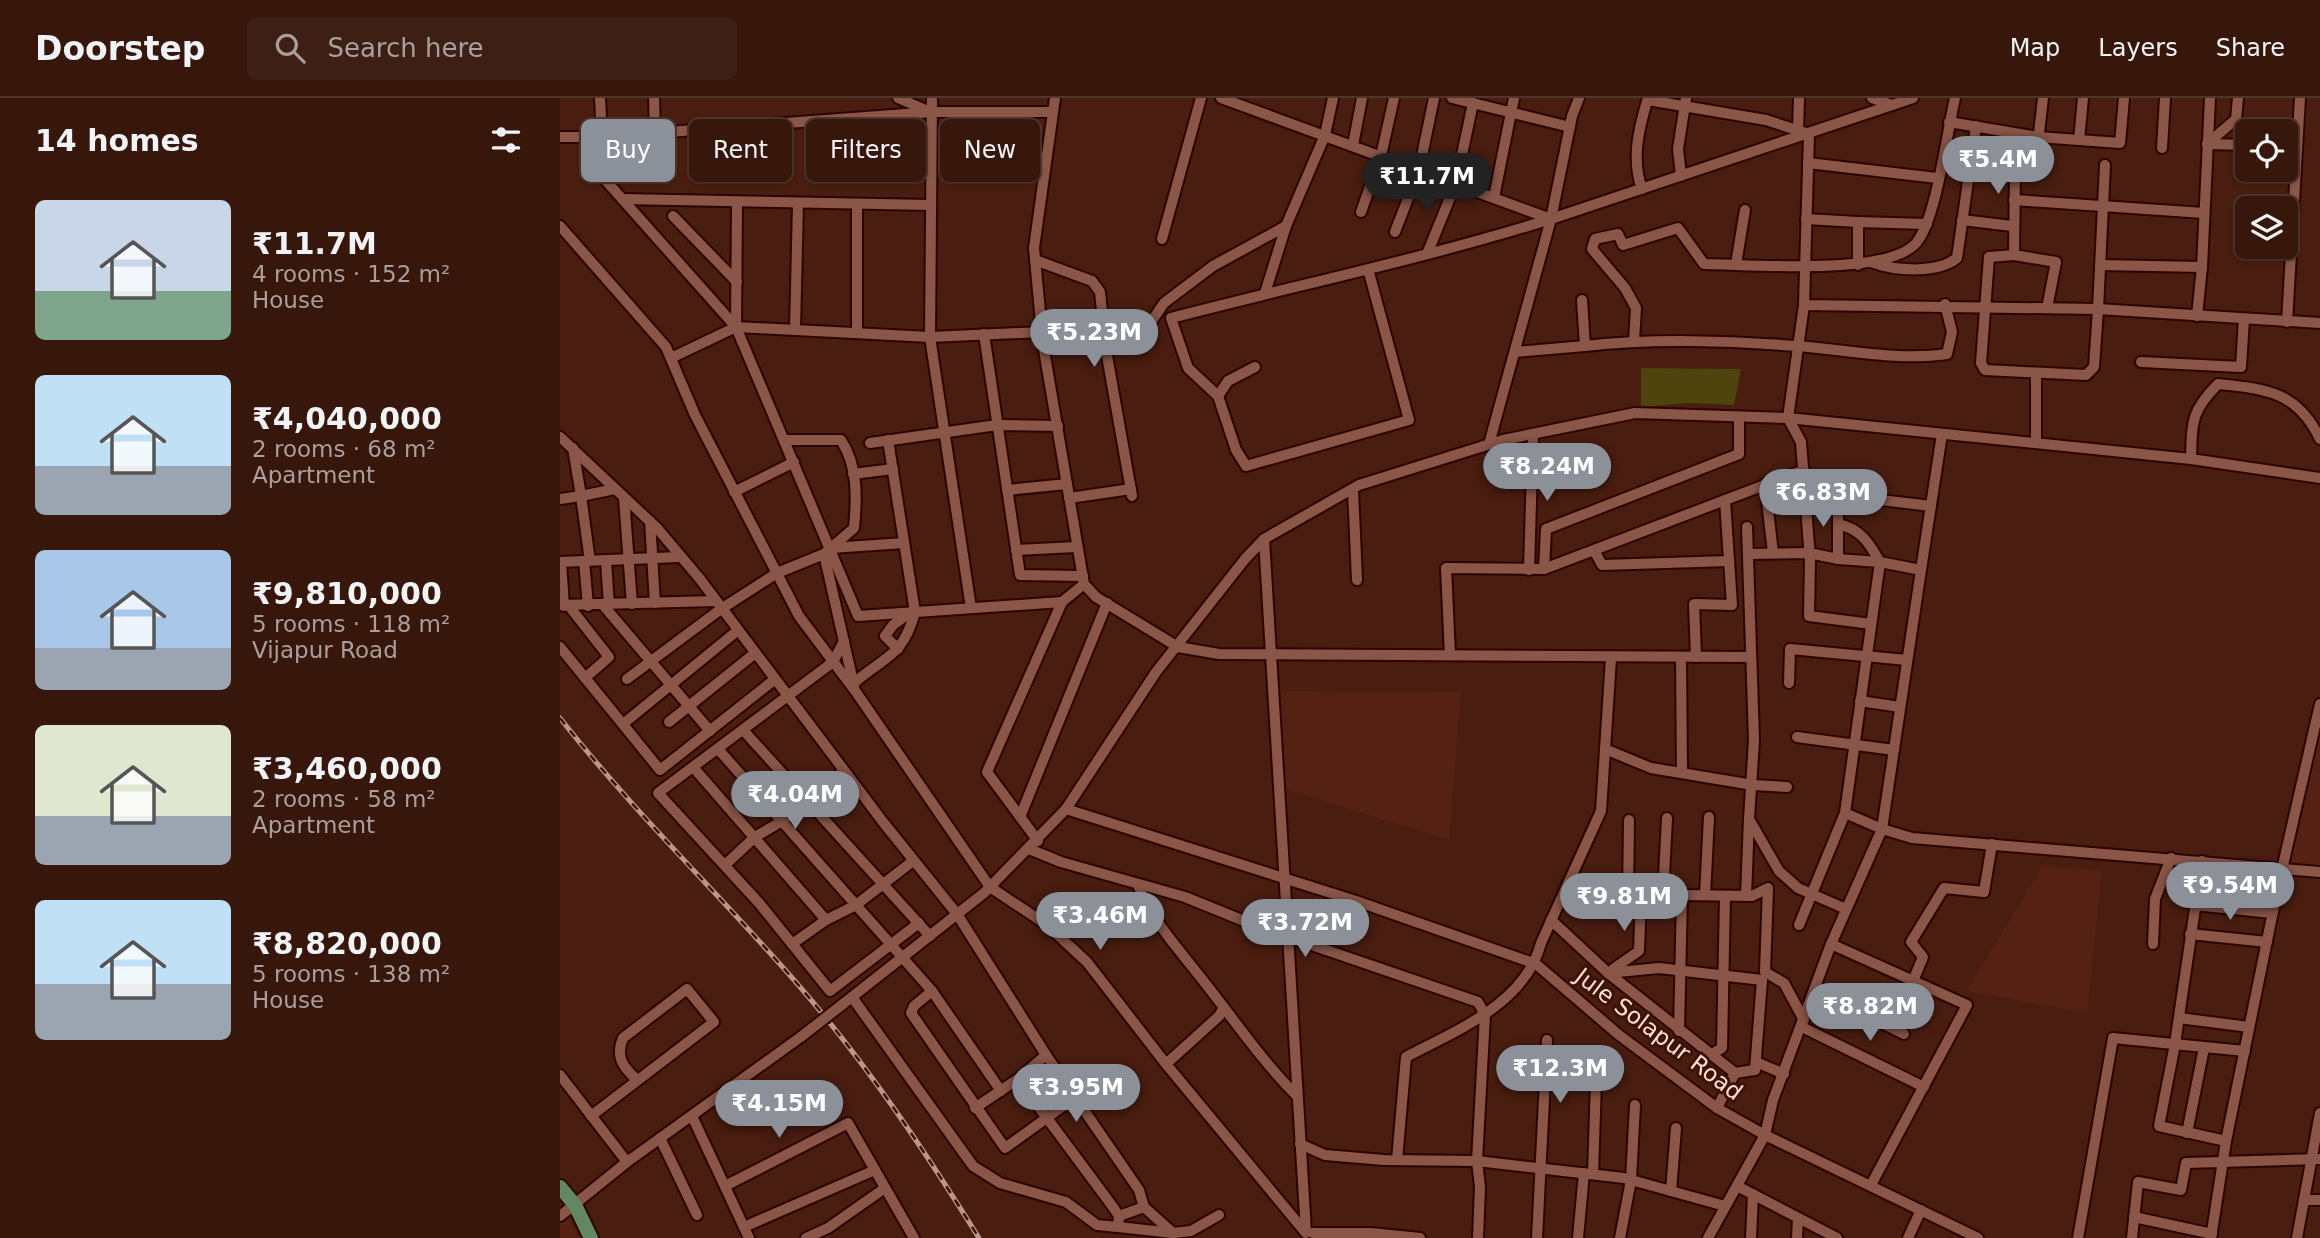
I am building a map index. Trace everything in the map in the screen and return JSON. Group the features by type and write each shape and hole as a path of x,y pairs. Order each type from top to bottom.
{"main road":[{"path":"560,1186 582,1238"},
{"path":"560,1198 591,1238"}],"street":[{"path":"600,98 601,119"},
{"path":"654,98 655,119"},
{"path":"898,98 932,113"},
{"path":"932,98 930,337 971,608"},
{"path":"1055,98 1042,183 1035,260 1042,332 1076,547 1084,580 1096,597 1178,647 1219,654 1751,657"},
{"path":"1162,239 1200,98"},
{"path":"1265,293 1286,226 1325,135 1333,98"},
{"path":"1353,145 1362,98"},
{"path":"1361,212 1381,156 1394,98"},
{"path":"1395,232 1419,170 1434,98"},
{"path":"1452,98 1570,127"},
{"path":"1494,197 1514,98"},
{"path":"1489,444 1551,219 1570,127 1579,98"},
{"path":"1799,98 1808,163 1804,305 1796,346 1788,418 1801,442 1804,470 1809,553 1809,616 1871,624"},
{"path":"1872,98 1892,105"},
{"path":"1368,269 1409,420 1246,466 1236,450 1218,396 1188,368 1171,318 1427,254 1551,219 1803,132 1913,98"},
{"path":"1634,341 1636,308 1625,288 1592,249 1595,239 1618,234 1623,245 1678,228 1704,264 1858,265 1893,257 1916,244 1927,224 1955,98"},
{"path":"2014,255 2012,226 2015,173 2036,159 2043,98"},
{"path":"2079,140 2083,98"},
{"path":"1949,122 2038,137 2120,143 2124,98"},
{"path":"2162,148 2165,98"},
{"path":"2197,316 2210,98"},
{"path":"2207,144 2236,119 2238,98"},
{"path":"2296,119 2300,98"},
{"path":"1226,99 1551,219"},
{"path":"1642,189 1635,171 1640,125 1648,99 1685,102 1766,120 1803,132"},
{"path":"1681,176 1678,149 1685,102"},
{"path":"1427,254 1456,183 1473,103"},
{"path":"675,131 932,113 1053,112"},
{"path":"1871,262 1886,268 1946,267 1957,258 1976,126"},
{"path":"560,137 581,137"},
{"path":"2207,144 2235,145"},
{"path":"1808,163 1937,178"},
{"path":"2048,308 2056,262 2014,255 1989,257 1982,368 2086,375 2092,372 2105,165"},
{"path":"607,182 736,327 794,462 827,551 858,616 1062,602"},
{"path":"2287,322 2290,182"},
{"path":"622,199 931,205"},
{"path":"2014,200 2204,213"},
{"path":"736,327 737,202"},
{"path":"795,330 798,203"},
{"path":"857,204 857,333"},
{"path":"1737,264 1745,210"},
{"path":"673,216 737,282"},
{"path":"1806,219 1927,224"},
{"path":"1962,220 2012,226"},
{"path":"1858,222 1858,265"},
{"path":"560,226 647,323 671,358 734,492 799,616 855,688 990,887 1047,925 1087,962 1166,1064 1306,1233 1282,877 1264,539"},
{"path":"1107,350 1137,343 1164,303 1213,266 1286,226"},
{"path":"1035,260 1092,281 1100,292 1107,350 1132,493 1069,498"},
{"path":"2100,265 2202,267"},
{"path":"1582,300 1585,346"},
{"path":"1515,352 1634,341 1796,346 1921,357 1947,354 1952,332 1945,304"},
{"path":"1804,305 1945,304 2098,309 2320,323"},
{"path":"2141,362 2241,367 2244,319"},
{"path":"671,358 736,327 930,337 1042,332"},
{"path":"984,334 1020,575 1084,580"},
{"path":"1218,396 1228,381 1255,367"},
{"path":"2036,373 2036,443"},
{"path":"2191,459 2192,421 2198,404 2218,384 2279,394 2310,419 2320,439"},
{"path":"568,1210 627,1162 802,1036 990,887 1066,810 1156,672 1245,559 1264,539 1353,490 1489,444 1635,413 1788,418 2191,459 2320,478"},
{"path":"1544,569 1546,529 1739,454 1739,417"},
{"path":"870,443 997,425 1058,426"},
{"path":"1529,570 1533,434"},
{"path":"1709,1238 1765,1135 1773,1100 1831,944 1882,829 1942,434"},
{"path":"560,437 650,521 957,914 1046,1055 1077,1096 1139,1190 1144,1207 1173,1233"},
{"path":"627,679 718,605 777,573 827,551 854,528 857,499 850,454 841,440 785,440"},
{"path":"855,688 870,669 887,661 909,635 913,612 888,440"},
{"path":"573,448 581,496 588,606"},
{"path":"734,492 794,462"},
{"path":"853,474 893,469"},
{"path":"1450,655 1446,568 1544,569 1595,552 1804,470"},
{"path":"1007,490 1067,484"},
{"path":"1765,484 1773,553"},
{"path":"560,499 615,489"},
{"path":"1353,490 1357,580"},
{"path":"1805,491 1931,506"},
{"path":"1838,495 1838,558"},
{"path":"624,498 632,604"},
{"path":"1696,657 1694,604 1732,605 1724,500"},
{"path":"650,521 655,603"},
{"path":"1800,925 1844,813 1880,562 1867,538 1850,527 1838,524"},
{"path":"1746,895 1753,785 1747,527"},
{"path":"827,551 904,543"},
{"path":"1016,550 1076,547"},
{"path":"827,551 855,688"},
{"path":"1595,552 1602,565 1729,561"},
{"path":"1748,554 1809,553 1921,570"},
{"path":"585,678 609,657 564,606 561,562 679,557"},
{"path":"606,561 606,605 710,731"},
{"path":"1084,580 1062,602 987,772 1020,817 1033,845 1138,885 1185,897 1286,937 1478,1002 1485,1015 1477,1161 1480,1186 1478,1238"},
{"path":"564,606 655,603 718,605"},
{"path":"1020,817 1107,603"},
{"path":"898,649 885,636 893,625 913,612"},
{"path":"623,724 737,631"},
{"path":"844,640 833,662 658,793 724,865 830,991 919,923"},
{"path":"560,647 660,770 774,680"},
{"path":"1789,683 1790,649 1907,660"},
{"path":"669,722 754,654"},
{"path":"1397,1160 1406,1057 1492,1011 1536,964 1551,920 1601,811 1611,658"},
{"path":"1681,658 1682,773"},
{"path":"1860,701 1900,706"},
{"path":"2134,1217 2211,1236 2226,1140 2272,913 2320,704"},
{"path":"743,730 930,936"},
{"path":"1797,737 1894,750"},
{"path":"718,749 932,991 1001,1090"},
{"path":"1605,749 1651,768 1753,785 1787,787"},
{"path":"693,767 825,920"},
{"path":"724,865 754,836 782,821 844,771"},
{"name":"Jule Solapur Road","path":"1066,810 1282,877 1536,964 1619,1035 1717,1108 1765,1135 1978,1238"},
{"path":"1844,813 1912,838 2320,872"},
{"path":"1705,895 1709,817"},
{"path":"1664,895 1667,818"},
{"path":"1749,819 1779,871 1798,888 1846,909"},
{"path":"1628,894 1629,820"},
{"path":"1913,981 1923,957 1911,942 1944,888 1984,892 1992,844"},
{"path":"2153,944 2155,899 2171,858"},
{"path":"792,944 825,920 856,905 913,861"},
{"path":"2202,861 2175,1044 2159,1126 2226,1140"},
{"path":"1568,883 1605,893 1664,895 1746,895 1768,888 1765,972 1784,984 1803,1023 1924,1087"},
{"path":"1138,885 1142,897 1224,1008 1272,1071 1297,1096"},
{"path":"1608,973 1639,951 1641,894"},
{"path":"1679,1031 1678,973 1682,895"},
{"path":"1710,1055 1722,1048 1721,978 1725,896"},
{"path":"2195,905 2272,913"},
{"path":"1551,920 1608,973 1710,1055 1735,1073 1755,1070 1762,980 1641,968 1608,973"},
{"path":"2190,933 2267,942"},
{"path":"1831,944 1968,1005 1871,1185"},
{"path":"591,1116 714,1021 687,989 623,1038 618,1049 624,1068 637,1080"},
{"path":"1815,990 1904,1034"},
{"path":"932,991 914,1006 911,1013 1005,1148 1077,1096"},
{"path":"848,1000 973,1166 1000,1183 1066,1202 1097,1225 1118,1222 1173,1233 1191,1231 1219,1215"},
{"path":"1166,1064 1219,1016 1224,1008"},
{"path":"2179,1018 2249,1027"},
{"path":"2078,1238 2113,1038 2245,1051"},
{"path":"1537,1238 1547,1040"},
{"path":"2187,1133 2204,1048"},
{"path":"975,1108 1018,1079 1046,1055"},
{"path":"1756,1062 1784,1074"},
{"path":"1717,1108 1735,1073"},
{"path":"560,1075 627,1162"},
{"path":"1018,1079 1118,1222"},
{"path":"1578,1238 1589,1174 1596,1081"},
{"path":"1620,1238 1631,1180 1635,1105"},
{"path":"2297,1238 2315,1159 2320,1113"},
{"path":"691,1116 749,1238"},
{"path":"725,1186 848,1123 914,1238"},
{"path":"1671,1191 1676,1128"},
{"path":"660,1138 697,1214"},
{"path":"1300,1144 1325,1155 1397,1160 1477,1161 1631,1180 1726,1206"},
{"path":"2132,1238 2138,1182 2181,1190 2186,1163 2315,1159"},
{"path":"744,1227 875,1170"},
{"path":"1737,1186 1837,1238"},
{"path":"806,1238 828,1228 885,1188"},
{"path":"1751,1238 1754,1195"},
{"path":"2304,1200 2320,1200"},
{"path":"1118,1222 1144,1207"},
{"path":"1908,1238 1921,1210"},
{"path":"1797,1238 1798,1218"},
{"path":"1305,1222 1315,1236 1371,1233 1420,1238"}],"shaded area":[{"path":"1641,368 1741,369 1734,405 1688,403 1641,407"},
{"path":"1274,691 1461,692 1449,840 1278,787"},
{"path":"2320,702 2320,872 2282,868"},
{"path":"2043,866 2102,871 2087,1013 1966,991"},
{"path":"566,1210 578,1238 560,1238 560,1212"}],"railway":[{"path":"560,718 645,818 765,947 845,1041 892,1105 979,1238"}]}
